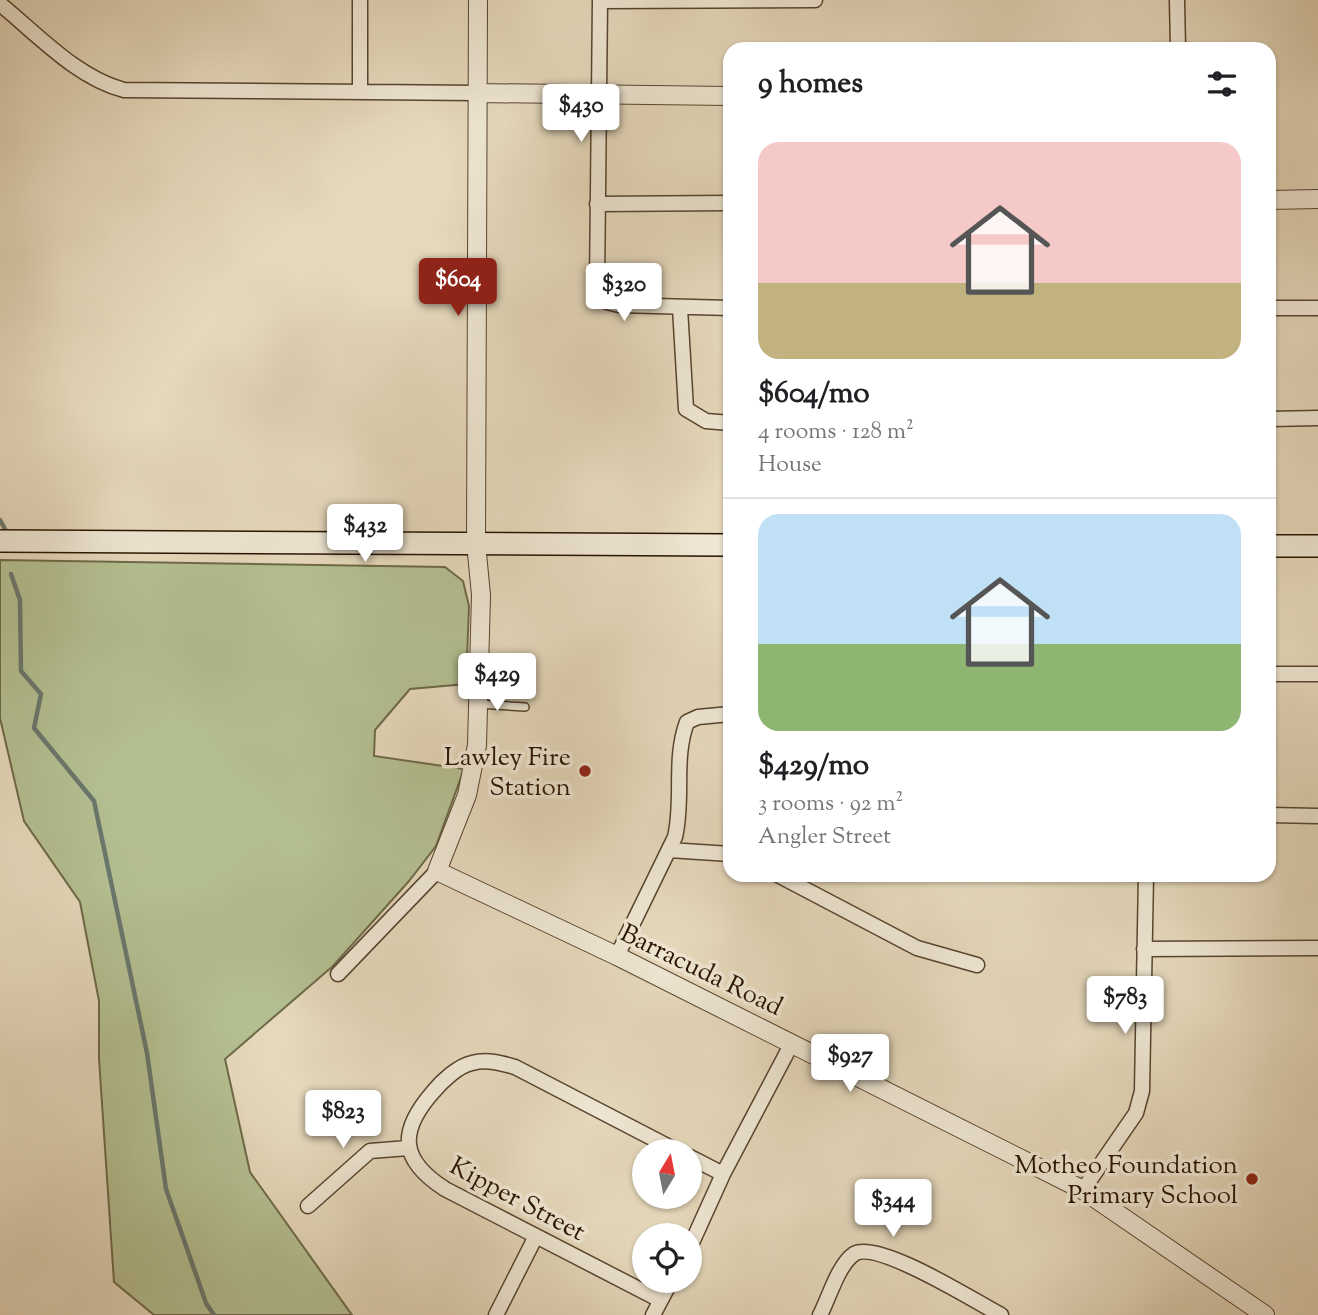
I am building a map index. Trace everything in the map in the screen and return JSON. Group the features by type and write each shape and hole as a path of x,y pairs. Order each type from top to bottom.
{"main road":[{"path":"0,541 476,543 604,547 723,545"},
{"path":"1276,546 1318,546"}],"street":[{"path":"360,0 360,92"},
{"path":"338,974 437,871 467,795 477,745 481,595 476,543 478,0"},
{"path":"723,308 619,305 601,297 597,288 600,1 816,0"},
{"path":"1177,0 1178,42"},
{"path":"0,4 80,68 101,82 124,90 723,96"},
{"path":"1276,200 1318,200"},
{"path":"597,204 723,203"},
{"path":"680,308 686,409 706,421 723,422"},
{"path":"1276,308 1318,308"},
{"path":"1276,419 1318,418"},
{"path":"1276,674 1318,674"},
{"path":"617,956 669,850 679,820 680,749 687,722 698,717 723,715"},
{"path":"1276,815 1318,816"},
{"path":"669,850 723,854"},
{"name":"Barracuda Road","path":"437,871 617,956 1083,1191 1254,1312"},
{"path":"792,882 917,948 977,965"},
{"path":"1083,1191 1136,1113 1142,1091 1146,882"},
{"path":"1144,949 1318,948"},
{"path":"701,1223 723,1174 792,1043"},
{"path":"308,1206 370,1151 408,1148 410,1129 417,1110 440,1084 466,1065 483,1061 515,1067 654,1139"},
{"name":"Kipper Street","path":"408,1148 418,1167 430,1180 660,1300"},
{"path":"702,1163 723,1174"},
{"path":"496,1315 537,1236"},
{"path":"820,1315 846,1264 853,1255 866,1250 893,1258 1001,1315"},
{"path":"653,1315 664,1293"}],"lane":[{"path":"478,704 525,706"}],"green space":[{"path":"0,560 445,567 463,581 469,606 466,684 410,689 375,730 374,756 464,769 436,846 409,881 333,966 225,1059 250,1172 352,1315 154,1315 114,1282 99,1059 99,1001 80,902 24,821 0,718"}],"waterway":[{"path":"0,520 5,529"},
{"path":"11,574 20,600 21,671 41,694 34,728 94,801 147,1053 166,1189 206,1303 214,1315"}],"place":[{"name":"Lawley Fire Station","path":"585,771"},
{"name":"Motheo Foundation Primary School","path":"1252,1179"}]}
